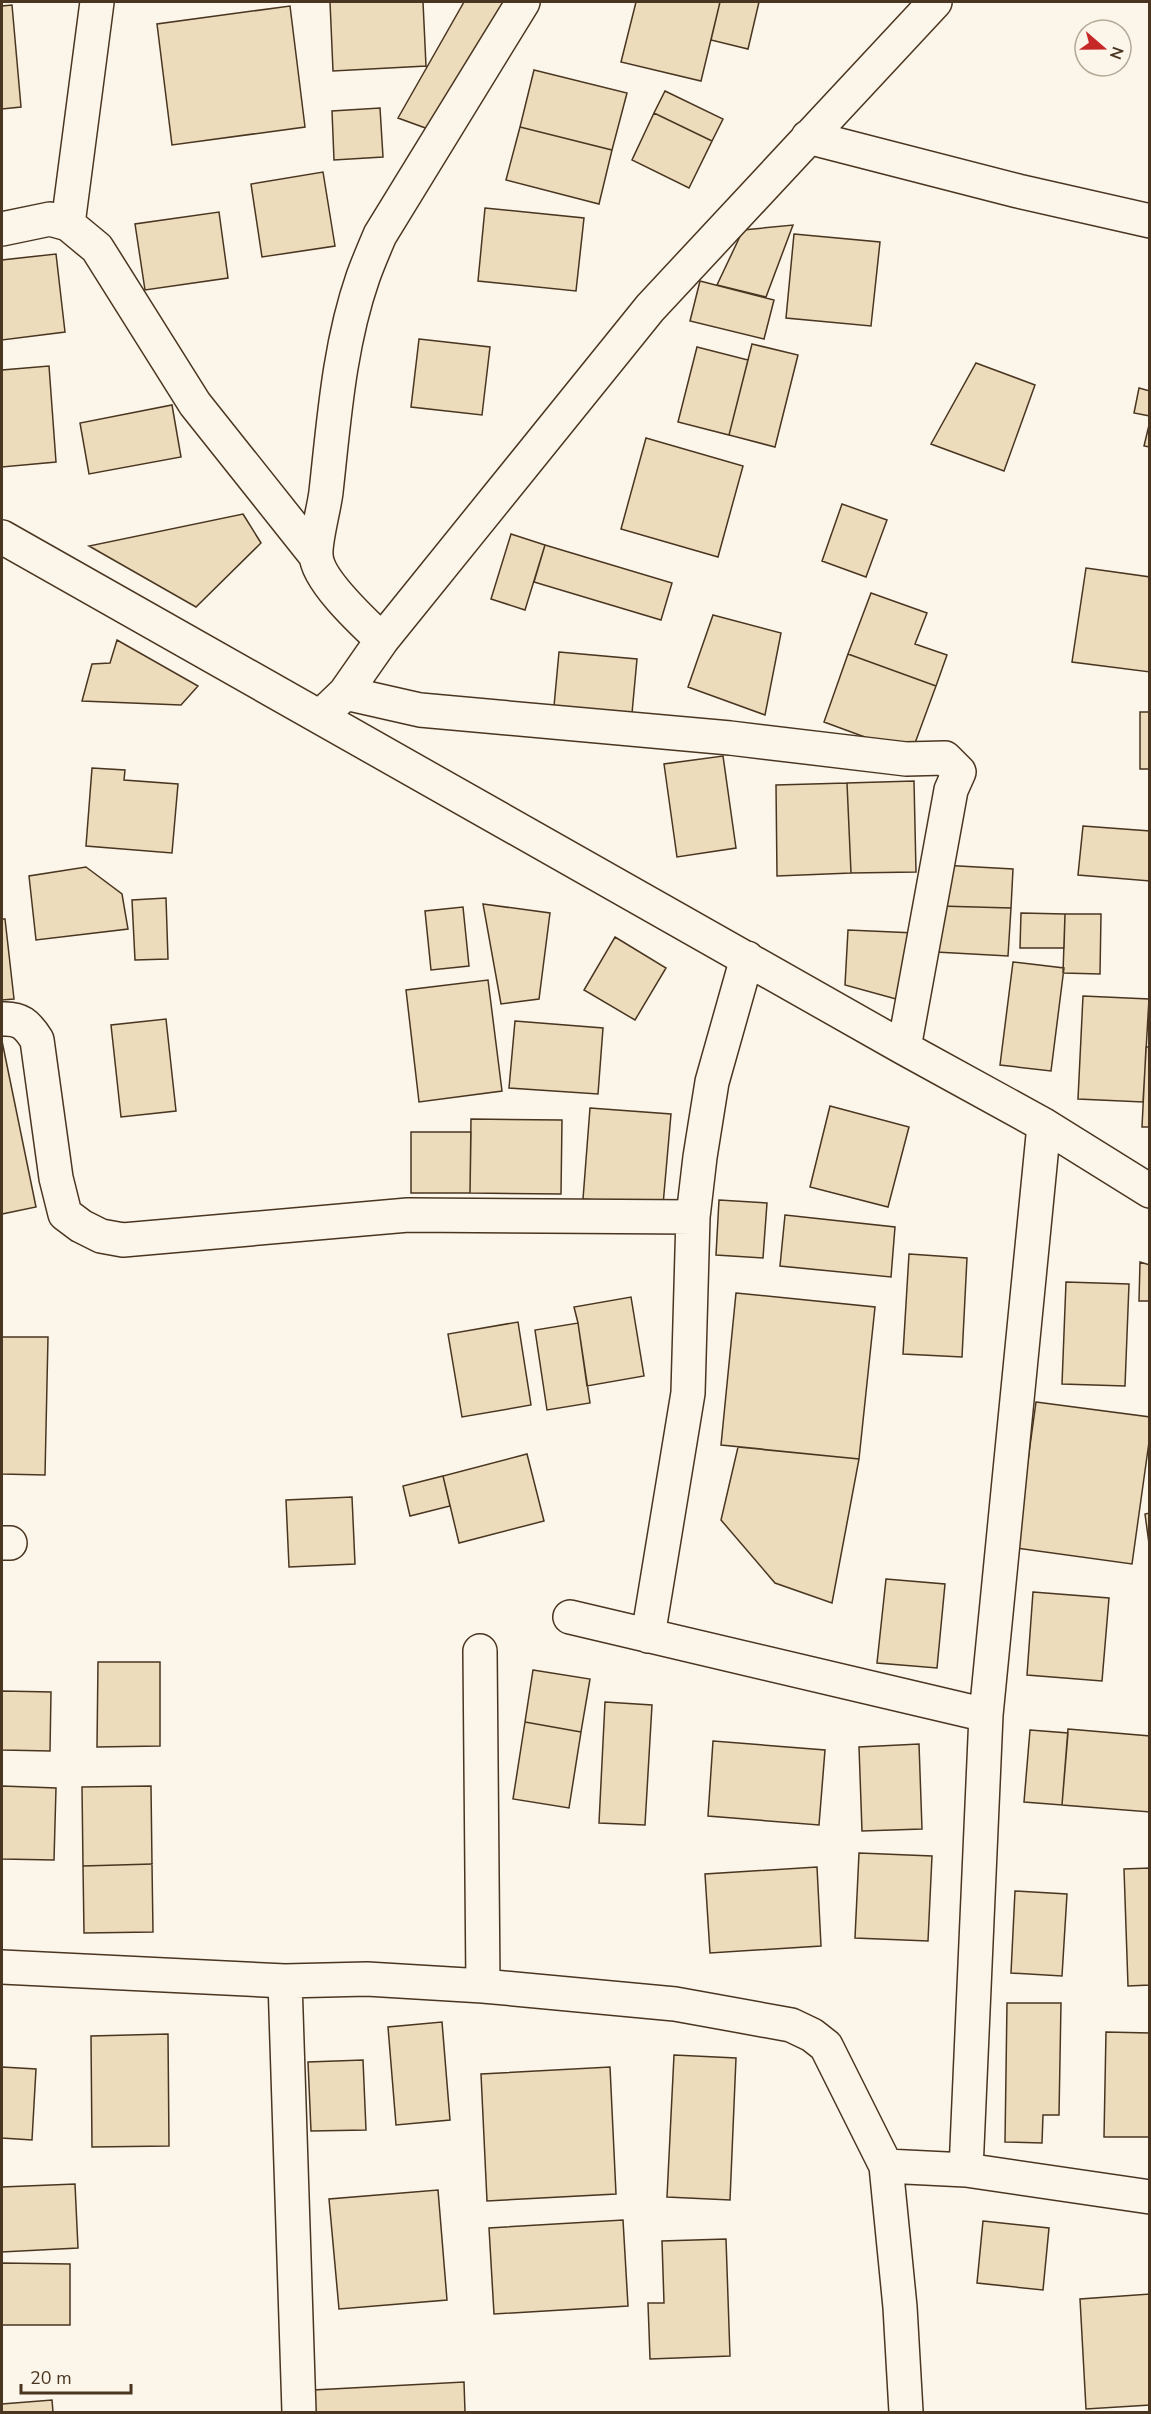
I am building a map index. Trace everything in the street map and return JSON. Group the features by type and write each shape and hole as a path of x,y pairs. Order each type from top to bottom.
{"street":[{"path":"68,224 97,2"},
{"path":"316,556 337,393 350,324 363,277 380,235 523,2"},
{"path":"320,717 345,693 382,640 650,308 935,2"},
{"path":"808,137 1018,191 1149,221"},
{"path":"2,230 50,219 68,224 97,248 195,404 316,556 327,579 344,603 382,640"},
{"path":"2,537 1044,1125 1149,1191"},
{"path":"345,693 420,710 730,738 895,758 945,758 958,772 951,790 904,1048"},
{"path":"648,1636 688,1393 693,1217 700,1157 711,1082 747,958"},
{"path":"2,1020 15,1018 28,1025 37,1040 56,1178 65,1214 81,1226 101,1236 123,1240 408,1215 693,1217"},
{"path":"966,2170 986,1715 1044,1125"},
{"path":"570,1617 986,1715"},
{"path":"480,1651 483,1986"},
{"path":"2,1967 285,1981 367,1979 483,1986 675,2004 791,2025 812,2035 826,2046 886,2166 900,2307 906,2412"},
{"path":"285,1981 299,2412"},
{"path":"886,2166 966,2170 1149,2197"}],"building":[{"path":"330,2 423,2 426,66 333,71"},
{"path":"464,2 505,2 431,130 398,118"},
{"path":"636,2 720,2 701,81 621,62"},
{"path":"720,2 759,2 748,49 711,40"},
{"path":"12,5 21,107 2,109 2,6"},
{"path":"290,6 305,127 172,145 157,24"},
{"path":"534,70 627,93 612,150 520,127"},
{"path":"665,91 723,119 712,141 654,113"},
{"path":"380,108 383,157 334,160 332,111"},
{"path":"654,113 712,141 689,188 632,160"},
{"path":"520,127 612,150 599,204 506,180"},
{"path":"323,172 335,246 262,257 251,184"},
{"path":"485,208 584,218 576,291 478,281"},
{"path":"219,212 228,278 145,290 135,224"},
{"path":"793,225 766,297 717,285 743,230"},
{"path":"794,234 880,242 871,326 786,318"},
{"path":"56,254 65,332 2,340 2,260"},
{"path":"700,281 774,300 764,339 690,321"},
{"path":"419,339 490,347 482,415 411,407"},
{"path":"752,344 798,355 775,447 729,435"},
{"path":"697,347 748,360 729,435 678,422"},
{"path":"976,363 1035,385 1004,471 931,444"},
{"path":"49,366 56,462 2,467 2,370"},
{"path":"1139,388 1150,391 1150,416 1134,413"},
{"path":"172,405 181,457 89,474 80,423"},
{"path":"1150,421 1150,447 1144,446"},
{"path":"646,438 743,466 718,557 621,529"},
{"path":"842,504 887,520 866,577 822,561"},
{"path":"243,514 261,543 196,607 89,546"},
{"path":"511,534 545,545 525,610 491,599"},
{"path":"545,545 672,583 661,620 534,582"},
{"path":"1086,568 1150,577 1150,672 1072,662"},
{"path":"871,593 927,613 915,644 947,655 936,686 848,654"},
{"path":"713,615 781,633 765,715 688,687"},
{"path":"117,640 198,686 181,705 82,701 92,664 110,663"},
{"path":"559,652 637,659 631,724 553,717"},
{"path":"848,654 936,686 911,754 824,722"},
{"path":"1140,712 1150,712 1150,769 1140,769"},
{"path":"723,756 736,848 677,857 664,764"},
{"path":"92,768 125,770 124,780 178,784 172,853 86,846"},
{"path":"914,781 916,872 851,873 847,783"},
{"path":"847,783 851,873 777,876 776,785"},
{"path":"1083,826 1150,831 1150,881 1078,875"},
{"path":"941,865 1013,869 1011,908 939,906"},
{"path":"86,867 122,894 128,929 36,940 29,876"},
{"path":"166,898 168,959 135,960 132,900"},
{"path":"483,904 550,913 539,999 501,1004"},
{"path":"939,906 1011,908 1008,956 936,952"},
{"path":"463,907 469,966 431,970 425,911"},
{"path":"1021,913 1065,914 1064,948 1020,948"},
{"path":"1065,914 1101,914 1100,974 1063,973"},
{"path":"2,919 5,919 14,999 2,1000"},
{"path":"848,930 915,933 907,1002 845,985"},
{"path":"615,937 666,968 635,1020 584,990"},
{"path":"1013,962 1064,968 1051,1071 1000,1065"},
{"path":"488,980 502,1091 419,1102 406,990"},
{"path":"1083,996 1149,999 1143,1102 1078,1099"},
{"path":"166,1019 176,1111 121,1117 111,1025"},
{"path":"515,1021 603,1028 598,1094 509,1088"},
{"path":"2,1041 36,1207 2,1214"},
{"path":"1146,1047 1150,1047 1150,1127 1142,1127"},
{"path":"830,1106 909,1127 888,1207 810,1187"},
{"path":"590,1108 671,1114 663,1205 583,1199"},
{"path":"471,1119 562,1120 561,1194 470,1193"},
{"path":"411,1132 471,1132 470,1193 411,1193"},
{"path":"719,1200 767,1203 763,1258 716,1255"},
{"path":"785,1215 895,1227 891,1277 780,1266"},
{"path":"909,1254 967,1258 962,1357 903,1354"},
{"path":"1140,1262 1150,1265 1150,1301 1139,1301"},
{"path":"1066,1282 1129,1284 1125,1386 1062,1384"},
{"path":"736,1293 875,1307 859,1459 721,1445"},
{"path":"631,1297 644,1376 587,1386 574,1307"},
{"path":"518,1322 531,1405 462,1417 448,1334"},
{"path":"578,1323 590,1403 547,1410 535,1330"},
{"path":"2,1337 48,1337 45,1475 2,1474"},
{"path":"1036,1402 1150,1417 1150,1435 1132,1564 1016,1548"},
{"path":"738,1447 859,1459 832,1603 775,1583 721,1520"},
{"path":"527,1454 544,1521 459,1543 443,1476"},
{"path":"443,1476 450,1506 410,1516 403,1486"},
{"path":"352,1497 355,1564 289,1567 286,1500"},
{"path":"1150,1513 1150,1551 1145,1514"},
{"path":"886,1579 945,1584 937,1668 877,1663"},
{"path":"1033,1592 1109,1598 1102,1681 1027,1675"},
{"path":"98,1662 160,1662 160,1746 97,1747"},
{"path":"533,1670 590,1679 581,1732 525,1722"},
{"path":"2,1691 51,1692 50,1751 2,1750"},
{"path":"605,1702 652,1705 645,1825 599,1823"},
{"path":"525,1722 581,1732 569,1808 513,1799"},
{"path":"1068,1729 1150,1736 1150,1812 1062,1805"},
{"path":"1030,1730 1068,1733 1062,1805 1024,1802"},
{"path":"713,1741 825,1750 819,1825 708,1816"},
{"path":"919,1744 922,1829 862,1831 859,1747"},
{"path":"2,1786 56,1788 54,1860 2,1859"},
{"path":"151,1786 152,1864 83,1866 82,1787"},
{"path":"859,1853 932,1856 928,1941 855,1938"},
{"path":"152,1864 153,1932 84,1933 83,1866"},
{"path":"817,1867 821,1946 710,1953 705,1874"},
{"path":"1150,1868 1150,1985 1128,1986 1124,1869"},
{"path":"1015,1891 1067,1894 1062,1976 1011,1973"},
{"path":"1007,2003 1061,2003 1059,2115 1043,2115 1042,2143 1005,2142"},
{"path":"442,2022 450,2120 396,2125 388,2027"},
{"path":"1106,2032 1150,2033 1150,2137 1104,2137"},
{"path":"168,2034 169,2146 92,2147 91,2036"},
{"path":"674,2055 736,2058 730,2200 667,2197"},
{"path":"363,2060 366,2130 311,2131 308,2062"},
{"path":"2,2067 36,2069 32,2140 2,2138"},
{"path":"610,2067 616,2194 487,2201 481,2074"},
{"path":"75,2184 78,2248 2,2252 2,2187"},
{"path":"438,2190 447,2300 339,2309 329,2199"},
{"path":"623,2220 628,2306 494,2314 489,2228"},
{"path":"983,2221 1049,2228 1043,2290 977,2283"},
{"path":"726,2239 730,2356 650,2359 648,2303 664,2303 662,2241"},
{"path":"2,2263 70,2264 70,2325 2,2325"},
{"path":"1150,2294 1150,2405 1086,2409 1080,2299"},
{"path":"464,2382 465,2412 315,2412 313,2390"},
{"path":"52,2400 53,2412 2,2412 2,2404"}]}
